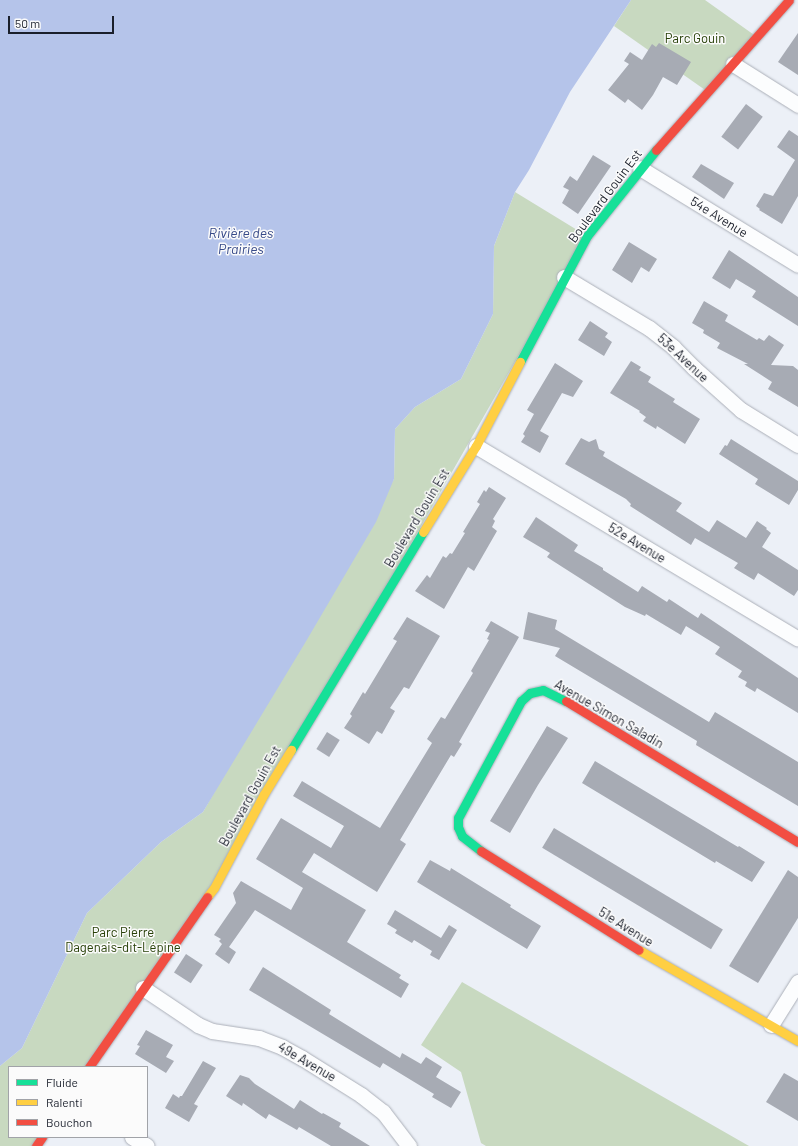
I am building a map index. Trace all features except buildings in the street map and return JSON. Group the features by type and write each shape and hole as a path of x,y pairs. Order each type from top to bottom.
{"street":[{"name":"Boulevard Gouin Est","path":"90,1066 178,937 214,888 264,794 476,446 587,236 640,168 789,0"},
{"path":"732,64 798,105"},
{"name":"54e Avenue","path":"640,168 796,260"},
{"name":"53e Avenue","path":"564,277 650,328 674,347 705,379 741,410 798,445"},
{"name":"52e Avenue","path":"476,446 798,639"},
{"name":"Avenue Simon Saladin","path":"458,818 464,804 521,701 530,693 543,690 556,695 798,842"},
{"name":"51e Avenue","path":"458,818 458,827 462,836 474,847 644,953 798,1041"},
{"path":"771,1025 798,982"},
{"name":"49e Avenue","path":"143,988 198,1026 212,1031 259,1038 282,1047 302,1058 361,1095 383,1112 409,1146"},
{"path":"134,1138 146,1146"}],"green space":[{"name":"Parc Gouin","path":"631,0 705,0 757,37 708,92 614,26"},
{"name":"Parc Pierre Dagenais-dit-Lépine","path":"515,192 587,236 214,888 90,1066 8,1066 8,1138 41,1138 36,1146 0,1146 0,1066 22,1048 87,913 161,842 203,812 394,479 395,429 415,407 461,379 493,314 494,246"},
{"path":"462,982 749,1146 486,1146 481,1143 461,1072 421,1045"}],"water":[{"name":"Rivière des Prairies","path":"0,0 631,0 570,92 529,170 515,192 494,246 493,314 461,379 415,407 395,429 394,479 376,522 305,643 203,812 161,842 87,913 22,1048 0,1066"}],"traffic: fast":[{"path":"520,362 587,236 656,150"},
{"path":"291,750 423,532"},
{"path":"481,851 462,836 458,827 458,818 521,701 530,693 543,690 566,701"}],"traffic: slow":[{"path":"423,532 476,446 520,362"},
{"path":"207,897 214,888 264,794 291,750"},
{"path":"639,950 798,1041"}],"traffic: jam":[{"path":"656,150 789,0"},
{"path":"566,701 798,842"},
{"path":"481,851 639,950"},
{"path":"90,1066 207,897"},
{"path":"36,1146 41,1138"}]}
